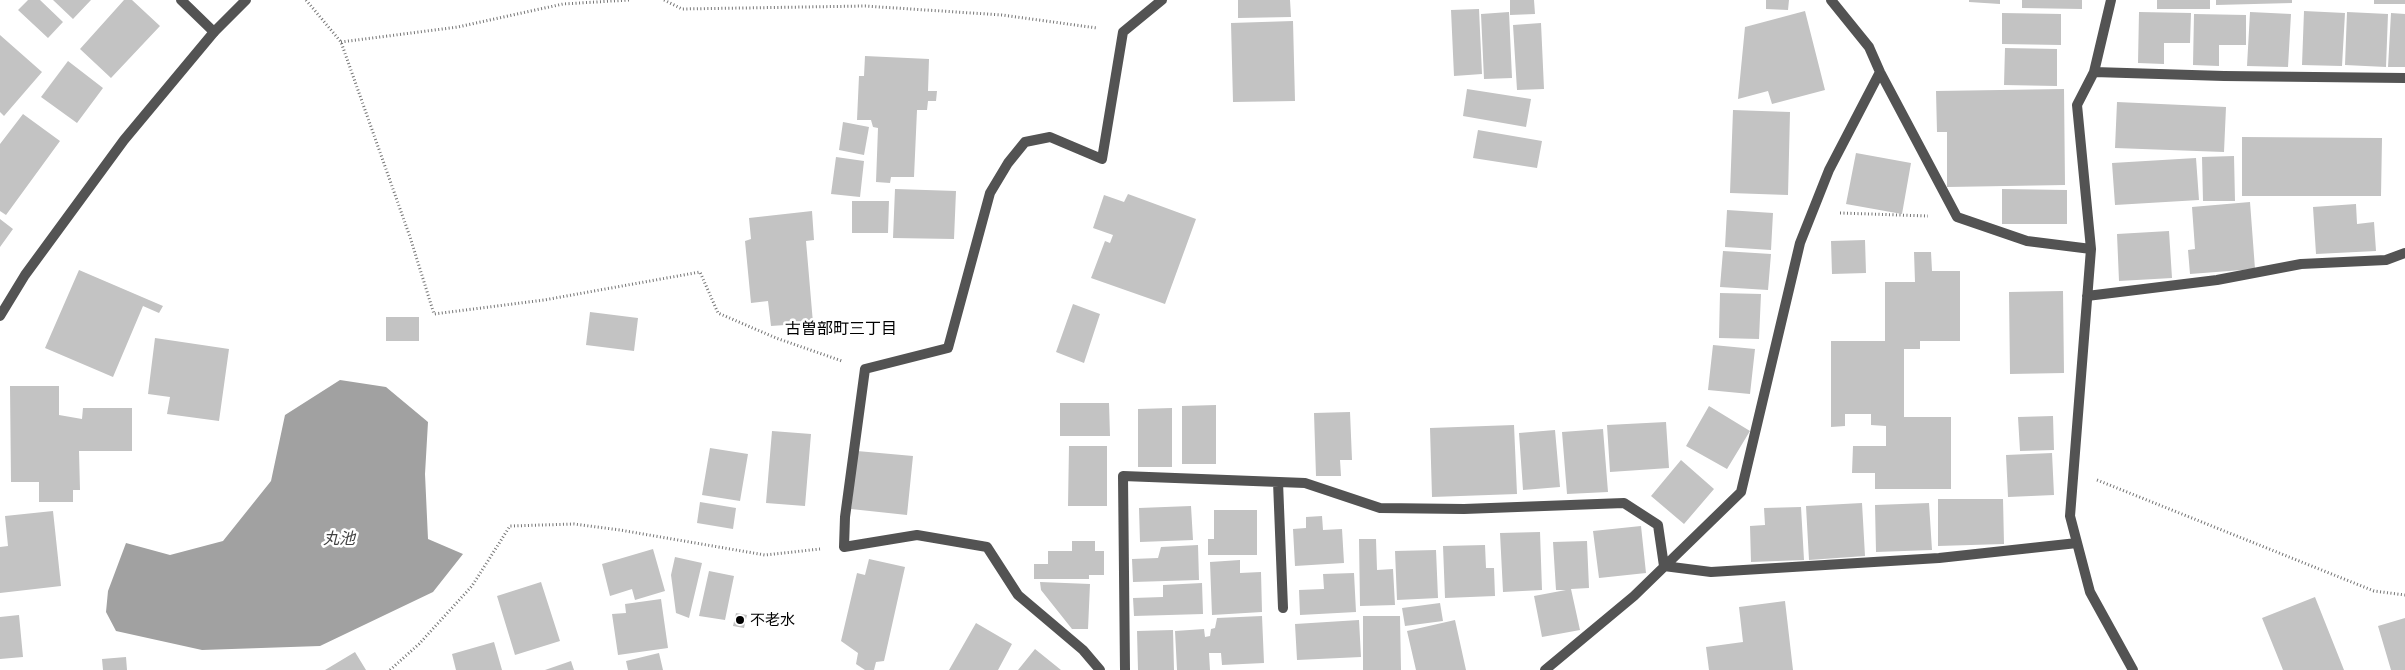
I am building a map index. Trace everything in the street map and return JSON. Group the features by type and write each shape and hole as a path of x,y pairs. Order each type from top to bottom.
{"street":[{"path":"181,0 214,32"},
{"path":"0,316 25,275 124,140 214,32 246,0"},
{"path":"1100,670 1083,650 1018,595 987,547 917,535 844,547 845,517 865,369 948,348 990,193 1008,163 1025,142 1050,137 1102,159 1123,32 1162,0"},
{"path":"1831,0 1869,47 1880,72 1957,217 2028,241 2091,249"},
{"path":"2111,0 2094,72 2077,104 2091,249 2070,516 2090,592 2133,670"},
{"path":"1545,670 1634,596 1741,492 1800,243 1829,170 1880,72"},
{"path":"2094,72 2405,78"},
{"path":"2087,296 2218,280 2301,264 2386,260 2405,253"},
{"path":"1125,670 1123,476 1305,483 1380,508 1464,509 1624,503 1658,525 1664,566"},
{"path":"1278,482 1283,608"},
{"path":"1664,566 1711,572 1939,558 2077,543"}],"path":[{"path":"306,0 341,42 410,237 434,314 544,300 700,272 718,313 776,338 865,369"},
{"path":"341,42 458,27 563,4 629,0"},
{"path":"664,0 682,9 865,6 982,14 1123,32"},
{"path":"1815,206 1838,213 1922,217 1953,210"},
{"path":"2073,471 2120,487 2374,591 2405,595"},
{"path":"390,670 420,644 472,586 510,526 574,524 765,555 844,547"}],"water":[{"name":"丸池","path":"340,380 386,387 428,422 425,474 428,539 463,554 433,592 320,646 202,650 116,631 106,612 108,591 126,543 170,555 223,541 271,481 285,415"}],"building":[{"path":"28,0 40,0 63,22 48,38 18,10"},
{"path":"53,0 91,0 73,19"},
{"path":"124,0 132,0 160,26 111,78 80,49"},
{"path":"1238,0 1290,0 1291,17 1238,18"},
{"path":"1510,0 1534,0 1535,14 1510,15"},
{"path":"1766,0 1789,0 1788,10 1766,9"},
{"path":"1969,0 2000,0 2000,4 1969,2"},
{"path":"2022,0 2082,0 2082,9 2022,8"},
{"path":"2157,0 2210,0 2210,9 2157,9"},
{"path":"2216,0 2292,0 2292,3 2216,5"},
{"path":"2374,0 2405,0 2405,4 2374,4"},
{"path":"1479,9 1482,74 1454,76 1451,10"},
{"path":"1805,11 1825,90 1772,104 1768,91 1738,99 1745,27"},
{"path":"2304,11 2345,13 2342,66 2302,65"},
{"path":"1509,12 1512,78 1484,79 1481,14"},
{"path":"2139,12 2191,13 2190,43 2164,43 2164,64 2138,63"},
{"path":"2250,12 2291,14 2288,67 2247,66"},
{"path":"2347,12 2388,14 2386,67 2345,65"},
{"path":"2002,13 2061,14 2061,45 2002,44"},
{"path":"2391,13 2405,14 2405,67 2388,67"},
{"path":"2194,14 2246,15 2246,45 2219,45 2219,66 2193,65"},
{"path":"1293,21 1295,101 1233,102 1231,23"},
{"path":"1541,23 1544,89 1517,90 1513,25"},
{"path":"0,35 42,72 4,116 0,112"},
{"path":"2005,48 2057,49 2057,86 2004,85"},
{"path":"865,56 929,59 928,91 937,91 936,101 928,101 927,110 917,110 914,177 891,177 890,183 876,182 878,128 873,127 871,120 857,120 859,76 864,76"},
{"path":"68,61 103,88 77,123 41,97"},
{"path":"1467,89 1531,99 1526,127 1463,116"},
{"path":"2064,89 2065,185 1947,187 1947,132 1937,132 1936,91"},
{"path":"2117,102 2226,107 2224,152 2115,148"},
{"path":"1733,110 1790,112 1788,195 1730,193"},
{"path":"23,114 60,141 6,215 0,211 0,144"},
{"path":"843,122 869,127 864,155 839,150"},
{"path":"1478,130 1542,141 1537,168 1473,158"},
{"path":"2242,137 2382,138 2381,196 2242,196"},
{"path":"1856,153 1911,163 1902,214 1846,204"},
{"path":"2234,156 2235,201 2203,201 2202,157"},
{"path":"836,157 864,161 860,197 831,194"},
{"path":"2196,158 2199,200 2115,205 2112,163"},
{"path":"895,189 956,191 954,239 893,238"},
{"path":"2002,189 2067,190 2067,224 2002,224"},
{"path":"1128,194 1196,219 1165,304 1091,278 1105,241 1110,243 1113,235 1093,228 1104,195 1124,202"},
{"path":"852,201 889,201 888,233 852,233"},
{"path":"2250,202 2255,269 2190,274 2188,250 2195,249 2192,207"},
{"path":"2356,204 2357,224 2374,222 2376,251 2316,254 2313,207"},
{"path":"1727,210 1773,213 1771,250 1725,247"},
{"path":"812,211 814,240 806,241 813,323 771,326 768,301 751,303 745,241 751,239 749,218"},
{"path":"0,219 13,229 0,247"},
{"path":"2169,231 2172,278 2119,281 2117,234"},
{"path":"1865,240 1866,273 1832,274 1831,241"},
{"path":"1723,251 1771,254 1768,290 1720,287"},
{"path":"1914,252 1931,252 1932,271 1960,271 1960,341 1920,341 1920,349 1904,349 1904,417 1951,417 1951,489 1875,489 1875,473 1852,473 1853,446 1886,446 1886,426 1871,425 1871,414 1845,414 1845,426 1831,427 1831,341 1885,341 1885,282 1915,282"},
{"path":"79,270 163,306 159,313 143,306 113,377 45,348"},
{"path":"2063,291 2064,373 2010,374 2009,292"},
{"path":"1720,293 1761,294 1759,339 1719,338"},
{"path":"1073,304 1100,314 1084,363 1056,352"},
{"path":"590,312 638,318 634,351 586,345"},
{"path":"386,317 419,317 419,341 386,341"},
{"path":"155,338 229,349 219,421 167,414 170,397 148,394"},
{"path":"1713,345 1755,349 1750,394 1708,390"},
{"path":"10,386 59,386 59,415 82,419 83,408 132,408 132,451 79,451 80,490 73,490 73,502 39,502 39,482 11,482"},
{"path":"1060,403 1109,403 1110,436 1060,436"},
{"path":"1216,405 1216,464 1182,464 1182,406"},
{"path":"1709,406 1750,431 1727,469 1686,446"},
{"path":"1172,408 1172,467 1138,467 1138,409"},
{"path":"1350,412 1352,460 1340,460 1341,476 1316,476 1314,413"},
{"path":"2053,416 2054,450 2020,451 2018,417"},
{"path":"1666,422 1669,468 1610,472 1607,425"},
{"path":"1514,425 1517,494 1432,497 1430,428"},
{"path":"1603,429 1608,492 1567,494 1562,432"},
{"path":"1555,430 1560,487 1523,490 1519,433"},
{"path":"772,431 811,434 805,506 766,503"},
{"path":"1069,446 1107,446 1107,506 1068,506"},
{"path":"710,448 748,454 740,501 702,495"},
{"path":"857,451 913,456 907,515 851,509"},
{"path":"2052,453 2054,495 2008,497 2006,455"},
{"path":"1681,460 1714,489 1684,524 1651,496"},
{"path":"1938,499 2003,499 2004,544 1938,546"},
{"path":"700,502 736,508 733,529 697,523"},
{"path":"1862,503 1865,556 1809,560 1806,506"},
{"path":"1929,503 1932,550 1876,552 1875,505"},
{"path":"1191,506 1193,540 1140,542 1139,508"},
{"path":"1801,507 1804,560 1751,562 1750,526 1765,525 1764,508"},
{"path":"1214,510 1257,510 1257,555 1208,555 1208,539 1214,539"},
{"path":"53,511 61,586 0,593 0,547 8,546 5,516"},
{"path":"1322,516 1323,530 1342,529 1344,563 1295,566 1293,529 1306,528 1306,517"},
{"path":"1641,526 1646,573 1599,578 1593,531"},
{"path":"1540,532 1542,590 1503,592 1500,533"},
{"path":"1359,539 1376,539 1377,570 1393,569 1395,605 1360,606"},
{"path":"1072,541 1095,541 1095,551 1104,551 1104,575 1089,575 1089,579 1034,579 1034,564 1048,564 1048,551 1072,551"},
{"path":"1587,541 1589,588 1571,589 1580,630 1542,637 1534,596 1566,590 1556,590 1553,542"},
{"path":"1198,545 1199,580 1133,582 1132,559 1158,558 1161,547"},
{"path":"1485,545 1486,568 1494,568 1495,596 1445,598 1443,546"},
{"path":"653,549 665,591 635,600 632,589 610,596 602,564"},
{"path":"1436,550 1438,598 1397,600 1395,551"},
{"path":"675,557 702,563 689,618 676,613 671,575"},
{"path":"869,559 905,567 884,661 876,662 874,670 865,670 856,664 858,653 841,641 857,573 865,575"},
{"path":"1240,560 1240,573 1261,572 1262,612 1212,615 1210,562"},
{"path":"709,571 734,576 725,620 699,616"},
{"path":"1354,573 1356,612 1300,615 1299,590 1324,589 1323,574"},
{"path":"541,582 560,641 515,655 497,596"},
{"path":"1040,582 1090,584 1088,629 1072,629 1041,590"},
{"path":"1202,583 1203,614 1134,616 1133,598 1163,597 1163,585"},
{"path":"2315,597 2344,670 2283,670 2262,618"},
{"path":"661,599 668,648 618,655 612,614 626,613 625,604"},
{"path":"1785,601 1793,670 1709,670 1706,647 1743,642 1739,607"},
{"path":"1440,603 1443,621 1405,626 1402,608"},
{"name":"不老水","path":"736,613 747,615 744,628 733,626"},
{"path":"19,615 23,657 0,659 0,617"},
{"path":"1262,616 1264,663 1222,665 1221,653 1209,653 1210,670 1177,670 1175,631 1204,629 1205,637 1210,636 1211,629 1215,628 1217,618"},
{"path":"1363,616 1400,616 1401,670 1363,670"},
{"path":"2405,618 2405,670 2391,670 2378,626"},
{"path":"1359,620 1361,657 1297,660 1295,624"},
{"path":"1455,620 1466,670 1416,670 1407,631"},
{"path":"976,623 1012,644 998,670 949,670"},
{"path":"1173,630 1174,670 1138,670 1137,631"},
{"path":"494,642 502,670 456,670 452,654"},
{"path":"1035,649 1061,670 1018,670"},
{"path":"355,652 366,670 325,670"},
{"path":"659,653 663,670 628,670 626,661"},
{"path":"126,657 127,670 103,670 102,659"},
{"path":"571,661 574,670 545,670"}],"place":[{"name":"不老水","path":"740,620"}],"district":[{"name":"古曽部町三丁目","path":"841,329"}]}
